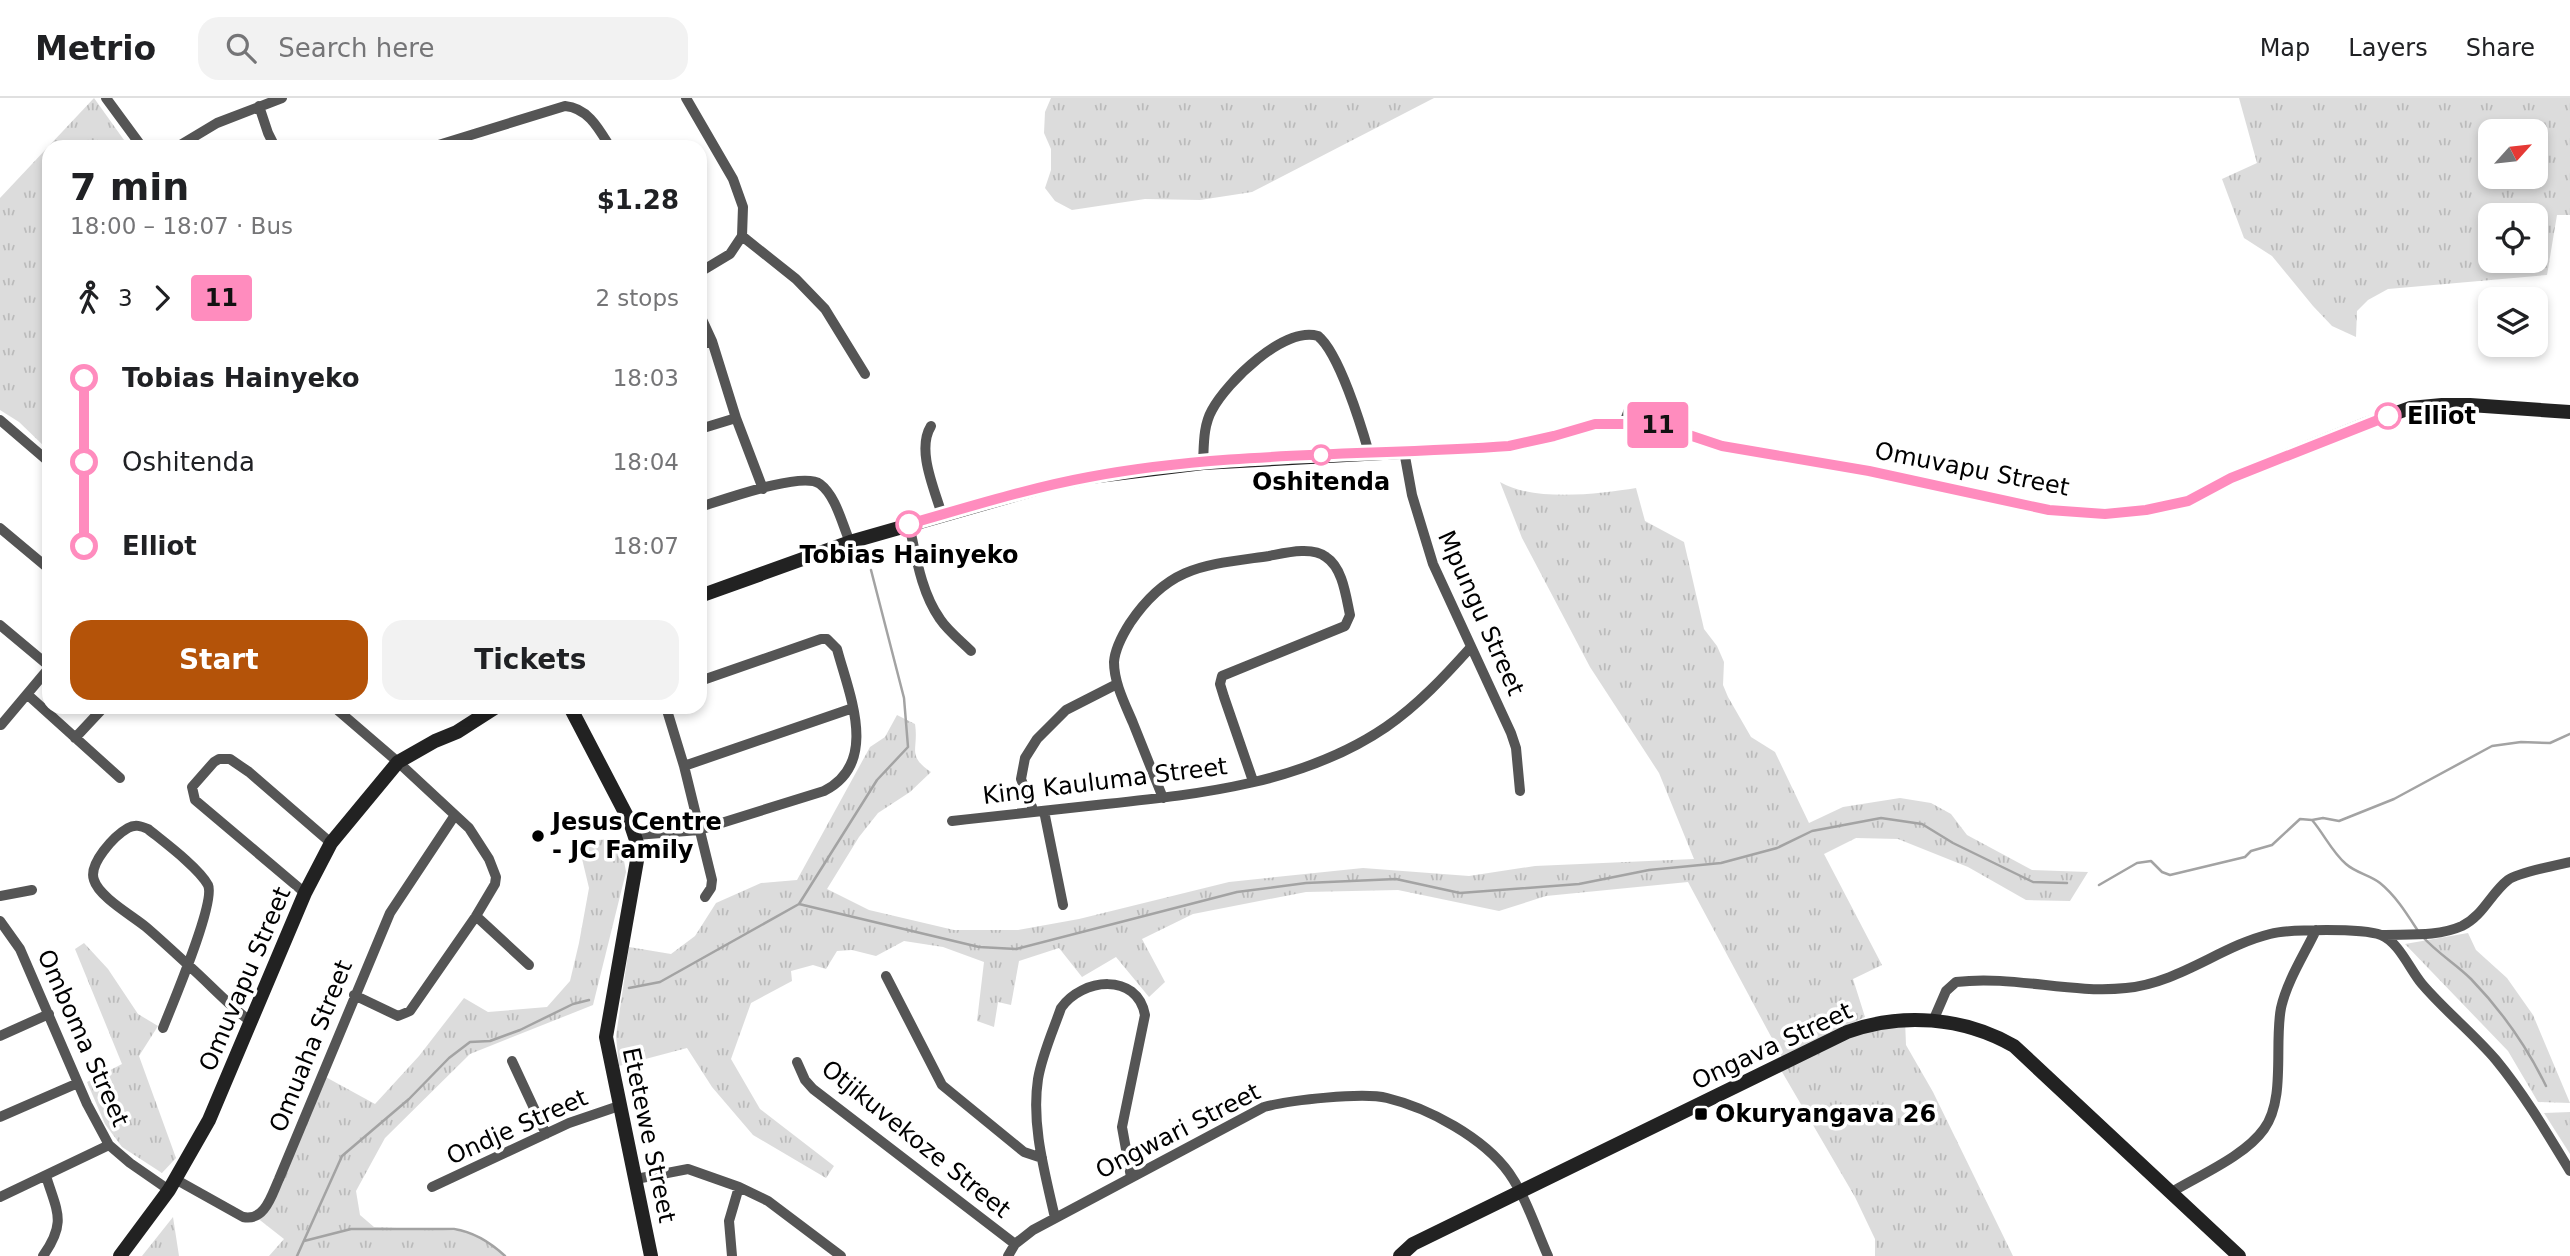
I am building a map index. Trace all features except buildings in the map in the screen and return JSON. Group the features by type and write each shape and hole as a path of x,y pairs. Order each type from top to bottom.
{"street":[{"path":"106,98 137,140"},
{"path":"189,140 217,123 282,98"},
{"path":"686,98 733,179 741,198 742,236 730,254 707,268"},
{"path":"259,106 272,140"},
{"path":"455,140 565,106 574,107 586,114 605,140"},
{"path":"742,236 796,279 825,309 864,374"},
{"path":"707,330 762,489"},
{"path":"1203,463 1204,434 1212,410 1235,378 1258,358 1283,343 1305,335 1318,336 1330,351 1359,419 1369,453"},
{"path":"707,343 712,341"},
{"name":"Omuvapu Street","path":"707,593 850,542 909,524 1090,477 1203,463 1509,446 1595,424 1656,424 1722,446 1869,471 2049,510 2105,514 2146,510 2188,501 2231,478 2410,408 2470,405 2570,412"},
{"path":"1624,423 1630,407"},
{"path":"707,427 736,418"},
{"path":"0,420 42,456"},
{"path":"931,426 926,434 925,444 928,466 942,515"},
{"name":"Mpungu Street","path":"1404,451 1421,530 1433,564 1511,733 1516,748 1520,791"},
{"path":"707,505 802,479 819,484 831,499 850,542"},
{"path":"909,524 921,576 940,620 971,651"},
{"path":"0,528 42,563"},
{"path":"1163,798 1117,684 1114,660 1127,628 1140,608 1170,580 1185,572 1219,563 1290,553 1313,552 1324,555 1333,563 1342,583 1350,615 1345,626 1222,676 1220,684 1253,781"},
{"path":"0,625 42,661"},
{"path":"636,835 699,830 824,791 836,785 848,769 858,732 837,649 827,639 707,679"},
{"name":"King Kauluma Street","path":"952,821 1230,788 1302,768 1384,729 1426,694 1471,647"},
{"path":"0,725 42,676"},
{"path":"1063,905 1039,812 1021,779 1025,758 1037,740 1066,710 1117,684"},
{"path":"28,695 42,708"},
{"path":"684,766 853,708"},
{"path":"49,714 120,778"},
{"path":"75,738 97,714"},
{"path":"342,714 455,815 479,842 496,877 495,884 476,916 410,1012 398,1016 354,995"},
{"name":"Omuvapu Street","path":"435,741 468,714"},
{"name":"Omuvapu Street","path":"120,1256 172,1184 209,1120 305,893 331,843 398,762 457,732 485,714"},
{"name":"Etetewe Street","path":"566,714 576,731 588,743"},
{"name":"Etetewe Street","path":"574,714 636,835 638,863 606,1037 651,1256"},
{"path":"668,714 712,880 712,888 705,897"},
{"path":"305,893 195,800 192,787 214,762 230,759 331,843"},
{"name":"Omuaha Street","path":"172,1184 243,1217 249,1218 262,1213 279,1179 390,913 455,815"},
{"path":"163,1028 187,964 210,898 207,883 148,829 139,825 129,827 97,860 92,869 94,881 106,896 145,926 187,964 233,1008 250,1021"},
{"path":"1933,1021 1946,991 1956,982 1998,981 2086,988 2126,988 2152,983 2188,970 2268,934 2315,930 2382,936 2425,934 2458,927 2479,913 2509,879 2570,862"},
{"path":"0,897 32,890"},
{"path":"476,916 529,965"},
{"name":"Omboma Street","path":"0,921 20,949 78,1083 109,1145 130,1163 172,1184"},
{"path":"2172,1192 2240,1152 2259,1136 2268,1124 2276,1090 2283,999 2315,930"},
{"path":"2382,936 2397,949 2429,992 2496,1061 2570,1171"},
{"path":"886,975 942,1085 1024,1152 1042,1158"},
{"path":"1055,1218 1042,1158 1037,1116 1038,1081 1061,1007 1067,999 1092,985 1112,985 1132,992 1138,997 1145,1016 1122,1127 1131,1177"},
{"path":"0,1036 49,1014"},
{"name":"Ongava Street","path":"1399,1256 1413,1244 1847,1032 1894,1021 1933,1021 1973,1028 2014,1046 2239,1256"},
{"path":"512,1061 546,1134"},
{"name":"Otjikuvekoze Street","path":"797,1062 805,1080 813,1089 1015,1244"},
{"path":"0,1117 78,1083"},
{"name":"Ongwari Street","path":"1009,1256 1015,1244 1033,1230 1264,1107 1283,1102 1385,1097 1433,1116 1480,1143 1510,1175 1549,1256"},
{"name":"Ondje Street","path":"432,1187 569,1123 619,1106"},
{"path":"0,1197 109,1145"},
{"path":"636,1179 688,1170 739,1187 768,1200 841,1256"},
{"path":"43,1256 56,1236 59,1225 46,1176"},
{"path":"732,1256 729,1222 739,1187"}],"green space":[{"path":"94,98 124,140 55,140"},
{"path":"1051,98 1434,98 1252,192 1200,200 1145,199 1072,210 1055,201 1045,188 1051,170 1051,149 1044,133 1045,112"},
{"path":"2239,98 2570,98 2570,215 2557,215 2548,269 2548,203 2478,203 2478,273 2547,275 2388,289 2368,300 2357,311 2356,337 2332,326 2272,256 2244,238 2222,179 2257,163"},
{"path":"42,153 42,444 19,422 0,410 0,198"},
{"path":"1500,482 1530,492 1567,495 1636,488 1645,521 1684,542 1704,629 1717,646 1724,662 1723,685 1728,697 1751,737 1775,752 1809,823 1843,807 1900,798 1931,803 1951,814 1967,835 2032,870 2088,872 2070,901 2026,900 1968,867 1898,839 1856,838 1824,854 1882,965 1853,979 1865,1017 1782,1057 1688,882 1546,896 1499,911 1398,890 1306,892 1193,914 1142,939 1165,982 1149,997 1116,957 1082,977 1059,948 1019,961 1011,1005 998,1002 994,1027 977,1021 984,962 943,947 904,941 876,956 852,950 837,951 826,969 813,965 791,971 792,981 751,1003 731,1059 760,1109 834,1166 826,1178 753,1135 712,1087 687,1048 619,1066 616,1036 629,947 671,954 695,936 716,903 761,883 797,880 870,747 885,737 897,715 915,724 916,756 931,772 910,792 878,813 859,837 827,889 869,910 954,930 1018,930 1079,919 1229,882 1363,868 1469,876 1535,866 1694,859 1659,773 1590,667 1522,538"},
{"path":"620,838 626,872 593,1005 470,1054 385,1138 356,1191 360,1215 374,1227 465,1231 483,1239 506,1256 269,1256 284,1239 256,1217 262,1213 322,1075 375,1104 419,1056 464,998 488,1012 547,1007 570,981 579,943 589,888 578,842"},
{"path":"2468,933 2476,950 2507,978 2533,1015 2570,1103 2538,1102 2508,1051 2405,944"},
{"path":"84,943 108,969 138,1014 158,1026 139,1056 176,1158 162,1173 122,1147 105,1124 87,1082 122,1064 75,949"},
{"path":"1905,1020 1906,1045 1933,1092 2013,1256 1875,1256 1875,1239 1855,1197 1778,1065 1847,1032"},
{"path":"2570,1112 2570,1154 2544,1113"},
{"path":"173,1217 179,1256 142,1256"}],"waterway":[{"path":"629,988 660,982 799,904 877,780 908,747 904,698 871,570"},
{"path":"2099,885 2137,863 2151,861 2162,872 2170,875 2245,857 2251,851 2272,845 2300,819 2323,818 2339,821 2394,799 2492,746 2521,742 2550,743 2570,734"},
{"path":"799,904 979,947 1016,949 1237,892 1306,883 1396,879 1460,893 1579,884 1649,870 1721,863 1777,848 1812,831 1881,818 1922,824 1953,843 2033,882 2067,883"},
{"path":"2312,820 2346,864 2386,888 2418,931"},
{"path":"2422,936 2471,979 2493,1004 2522,1043 2546,1086"},
{"path":"297,1256 342,1156 409,1099 449,1058 470,1042 490,1041 520,1030 573,1004 589,1000"},
{"path":"304,1241 351,1229 454,1229 481,1238 505,1256"}],"bus line":[{"name":"11","path":"909,524 1046,486 1142,469 1203,463 1509,446 1595,424 1624,423 1656,424 1722,446 1869,471 2049,510 2105,514 2146,510 2188,501 2231,478 2388,416"}],"place":[{"name":"Elliot","path":"2388,416"},
{"name":"Oshitenda","path":"1321,455"},
{"name":"Tobias Hainyeko","path":"909,524"},
{"name":"Jesus Centre - JC Family","path":"538,836"},
{"name":"Okuryangava 26","path":"1701,1114"}]}
